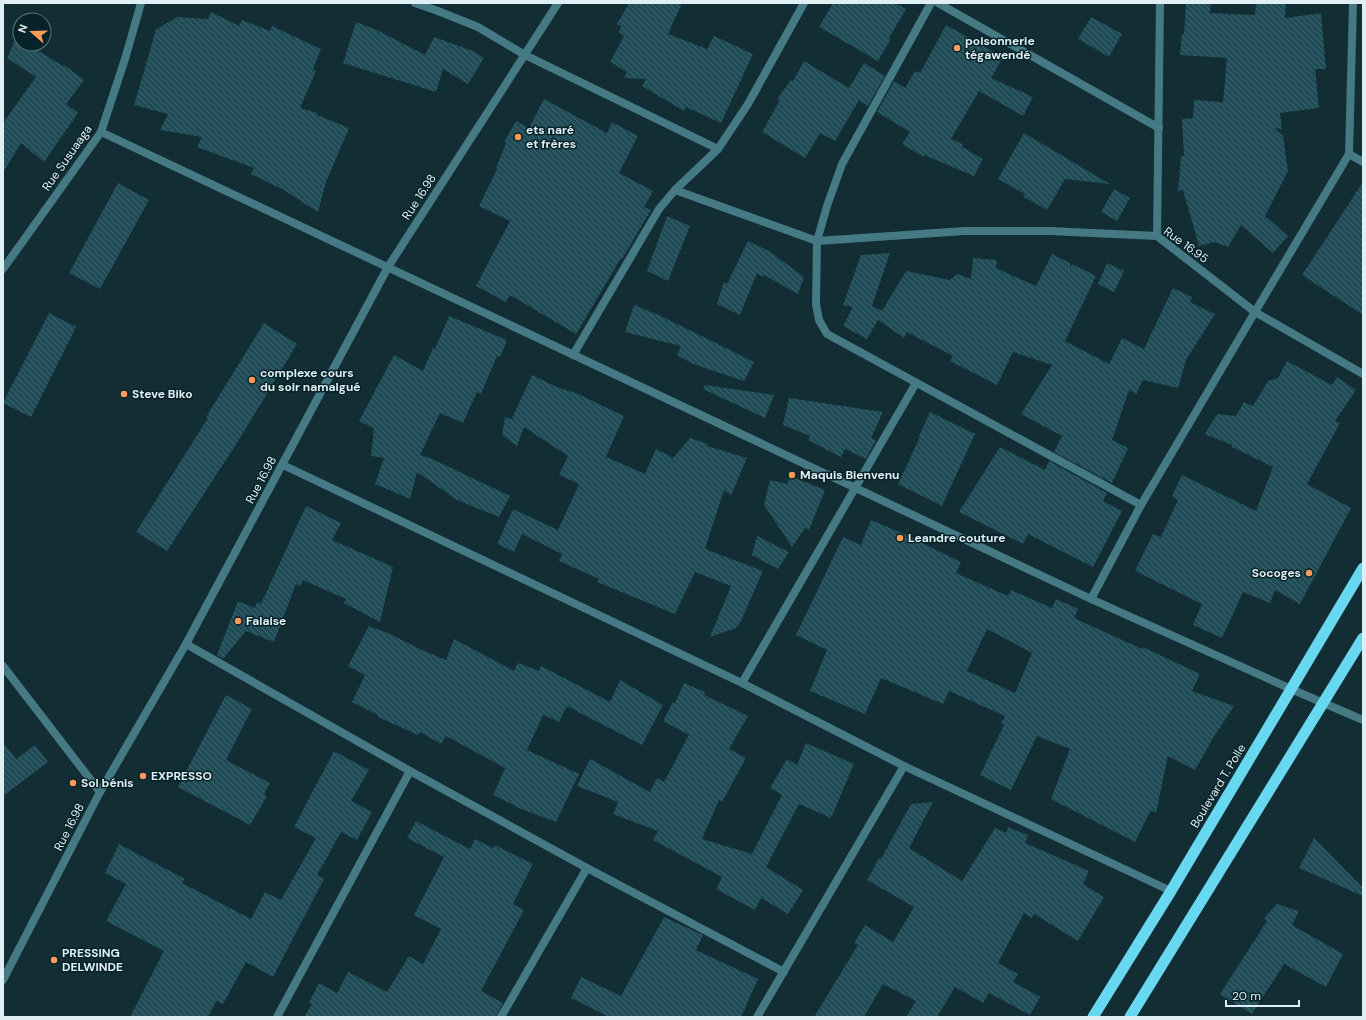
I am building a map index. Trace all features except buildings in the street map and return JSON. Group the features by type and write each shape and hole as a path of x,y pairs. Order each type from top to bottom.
{"highway":[{"name":"Boulevard T. Polle","path":"1093,1017 1171,890 1363,568"},
{"path":"1130,1017 1363,638"}],"street":[{"name":"Rue Susuaaga","path":"3,269 102,132 141,3"},
{"path":"415,3 478,27 525,55 718,149"},
{"name":"Rue 16.98","path":"3,980 100,792 186,644 388,267 558,3"},
{"path":"573,355 659,209 675,190 718,149 748,104 804,3"},
{"path":"930,3 842,164 827,206 818,241 816,304 819,320 827,334 1141,505"},
{"path":"938,3 1159,128"},
{"path":"1157,236 1160,3"},
{"path":"1091,598 1141,505 1349,154 1353,3"},
{"path":"102,132 1091,598 1363,720"},
{"path":"1349,154 1363,162"},
{"path":"675,190 818,241"},
{"name":"Rue 16.95","path":"818,241 965,231 1050,231 1157,236 1255,312 1363,374"},
{"path":"742,683 916,383"},
{"path":"283,465 742,683 904,766 1171,890"},
{"path":"186,644 410,771 784,972"},
{"path":"3,666 100,792"},
{"path":"757,1017 904,766"},
{"path":"277,1017 410,771"},
{"path":"501,1017 588,868"}],"place":[{"name":"poisonnerie tégawendé","path":"957,48"},
{"name":"ets naré et frères","path":"518,137"},
{"name":"complexe cours du soir namalgué","path":"252,380"},
{"name":"Steve Biko","path":"124,394"},
{"name":"Maquis Bienvenu","path":"792,475"},
{"name":"Leandre couture","path":"900,538"},
{"name":"Socoges","path":"1309,573"},
{"name":"Falaise","path":"238,621"},
{"name":"EXPRESSO","path":"143,776"},
{"name":"Sol bénis","path":"73,783"},
{"name":"PRESSING DELWINDE","path":"54,960"}]}
